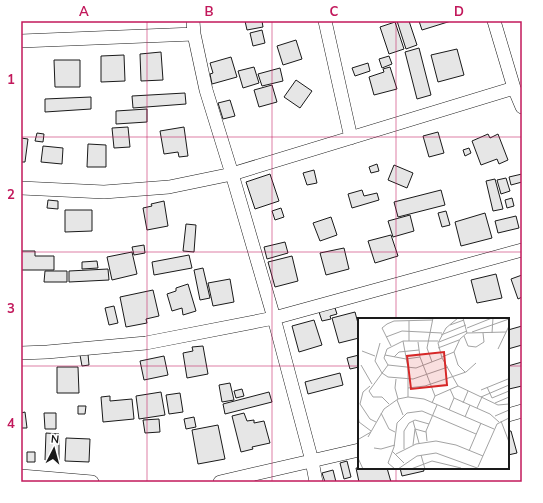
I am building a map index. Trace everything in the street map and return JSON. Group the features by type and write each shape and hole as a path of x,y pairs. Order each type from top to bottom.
{"street":[{"path":"325,21 351,138"},
{"path":"494,21 516,73 514,88 522,107"},
{"path":"21,41 194,27 206,90 274,318 312,461 316,482"},
{"path":"21,188 104,192 169,187 232,174 514,88"},
{"path":"21,353 146,343 274,318 522,250"},
{"path":"509,415 522,411"},
{"path":"220,482 358,450"},
{"path":"21,476 92,482"}],"building":[{"path":"245,21 262,21 263,27 247,30"},
{"path":"397,21 409,21 417,45 406,49"},
{"path":"419,21 451,21 422,30"},
{"path":"395,22 404,49 389,54 380,27"},
{"path":"262,30 265,43 253,46 250,33"},
{"path":"296,40 302,59 283,65 277,46"},
{"path":"419,48 431,95 417,99 405,52"},
{"path":"457,49 464,75 438,82 431,55"},
{"path":"161,52 163,80 141,81 140,54"},
{"path":"124,55 125,81 101,82 101,56"},
{"path":"389,56 392,64 382,68 379,59"},
{"path":"231,57 237,77 212,84 210,74 213,73 210,63"},
{"path":"54,60 80,60 80,87 55,87"},
{"path":"368,63 370,71 355,76 352,68"},
{"path":"254,67 259,83 243,88 238,71"},
{"path":"390,67 397,89 374,95 369,77 384,72 383,69"},
{"path":"280,68 283,81 262,86 258,74"},
{"path":"296,80 312,91 300,108 284,97"},
{"path":"272,85 277,102 259,107 254,90"},
{"path":"185,93 186,104 133,108 132,96"},
{"path":"91,97 91,109 45,112 45,99"},
{"path":"230,100 235,116 223,119 218,103"},
{"path":"147,109 147,122 116,124 116,111"},
{"path":"128,127 130,147 114,148 112,128"},
{"path":"184,127 188,156 179,157 178,152 164,154 160,131"},
{"path":"438,132 444,153 429,157 423,136"},
{"path":"37,133 44,134 43,142 35,141"},
{"path":"488,134 490,138 498,134 508,160 499,164 497,159 481,165 472,141"},
{"path":"21,138 28,139 25,162 21,162"},
{"path":"88,144 106,145 106,167 87,167"},
{"path":"43,146 63,148 62,164 41,162"},
{"path":"469,148 471,153 465,156 463,150"},
{"path":"377,164 379,171 371,173 369,167"},
{"path":"394,165 413,173 407,188 388,180"},
{"path":"314,170 317,183 307,185 303,173"},
{"path":"270,174 279,201 255,209 246,182"},
{"path":"522,174 522,182 511,185 509,177"},
{"path":"506,178 510,191 501,194 497,180"},
{"path":"495,179 503,209 493,211 486,181"},
{"path":"362,190 364,196 377,193 379,200 352,208 348,194"},
{"path":"441,190 445,205 398,217 394,202"},
{"path":"512,198 514,206 507,208 505,200"},
{"path":"48,200 58,201 58,209 47,208"},
{"path":"164,201 168,226 147,230 143,208 152,206 151,204"},
{"path":"281,208 284,217 275,220 272,211"},
{"path":"65,210 92,210 92,231 65,232"},
{"path":"446,211 450,225 442,227 438,213"},
{"path":"485,213 492,238 461,246 455,222"},
{"path":"410,215 414,231 393,237 388,221"},
{"path":"516,216 519,228 498,233 495,221"},
{"path":"331,217 337,235 320,241 313,223"},
{"path":"186,224 196,225 194,252 183,251"},
{"path":"391,235 398,256 375,263 368,241"},
{"path":"285,242 288,253 267,259 264,247"},
{"path":"144,245 145,253 134,255 132,247"},
{"path":"344,248 349,269 326,275 320,253"},
{"path":"21,251 35,251 35,256 54,256 54,270 21,270"},
{"path":"132,252 137,274 112,280 107,257"},
{"path":"189,255 192,268 154,275 152,262"},
{"path":"292,256 298,281 275,287 268,262"},
{"path":"97,261 98,268 82,269 82,262"},
{"path":"203,268 210,298 200,300 194,270"},
{"path":"108,269 109,280 69,282 69,271"},
{"path":"45,271 67,271 67,282 44,282"},
{"path":"496,274 502,298 477,303 471,280"},
{"path":"522,275 522,297 518,299 511,279"},
{"path":"230,279 234,302 213,306 208,283"},
{"path":"188,284 196,311 183,315 182,308 172,311 167,294 176,291 176,288"},
{"path":"153,290 159,316 146,319 147,323 126,327 120,297"},
{"path":"334,305 337,314 330,316 331,319 322,321 318,309"},
{"path":"114,306 118,323 109,325 105,308"},
{"path":"355,312 358,323 358,338 339,343 332,318"},
{"path":"314,320 322,345 299,352 292,326"},
{"path":"522,326 522,345 509,349 509,330"},
{"path":"203,346 208,374 187,378 183,353 193,351 192,347"},
{"path":"88,354 89,365 82,366 80,355"},
{"path":"358,355 358,367 350,369 347,358"},
{"path":"164,356 168,375 144,380 140,361"},
{"path":"522,362 522,386 509,389 509,366"},
{"path":"57,367 78,367 79,393 57,393"},
{"path":"340,373 343,385 308,394 305,382"},
{"path":"230,383 234,400 222,402 219,385"},
{"path":"242,389 244,396 236,398 234,391"},
{"path":"161,392 165,415 139,419 136,396"},
{"path":"269,392 272,402 225,414 223,404"},
{"path":"180,393 183,412 169,414 166,395"},
{"path":"110,396 110,401 132,399 134,419 103,422 101,397"},
{"path":"78,406 86,406 85,414 78,414"},
{"path":"25,412 27,428 21,428 21,413"},
{"path":"44,413 56,413 56,429 45,429"},
{"path":"244,413 247,421 254,420 254,423 264,421 270,443 252,447 253,449 241,452 232,416"},
{"path":"194,417 196,427 186,429 184,419"},
{"path":"159,419 160,432 145,433 143,420"},
{"path":"218,425 225,459 198,464 192,430"},
{"path":"509,431 511,431 517,453 509,455"},
{"path":"46,433 59,434 59,460 45,460"},
{"path":"66,438 90,439 89,462 65,461"},
{"path":"27,452 35,452 35,462 27,462"},
{"path":"347,461 351,477 344,479 340,463"},
{"path":"356,468 387,469 391,482 359,482"},
{"path":"400,469 423,469 424,471 402,476"},
{"path":"333,470 336,482 325,482 322,473"}]}
